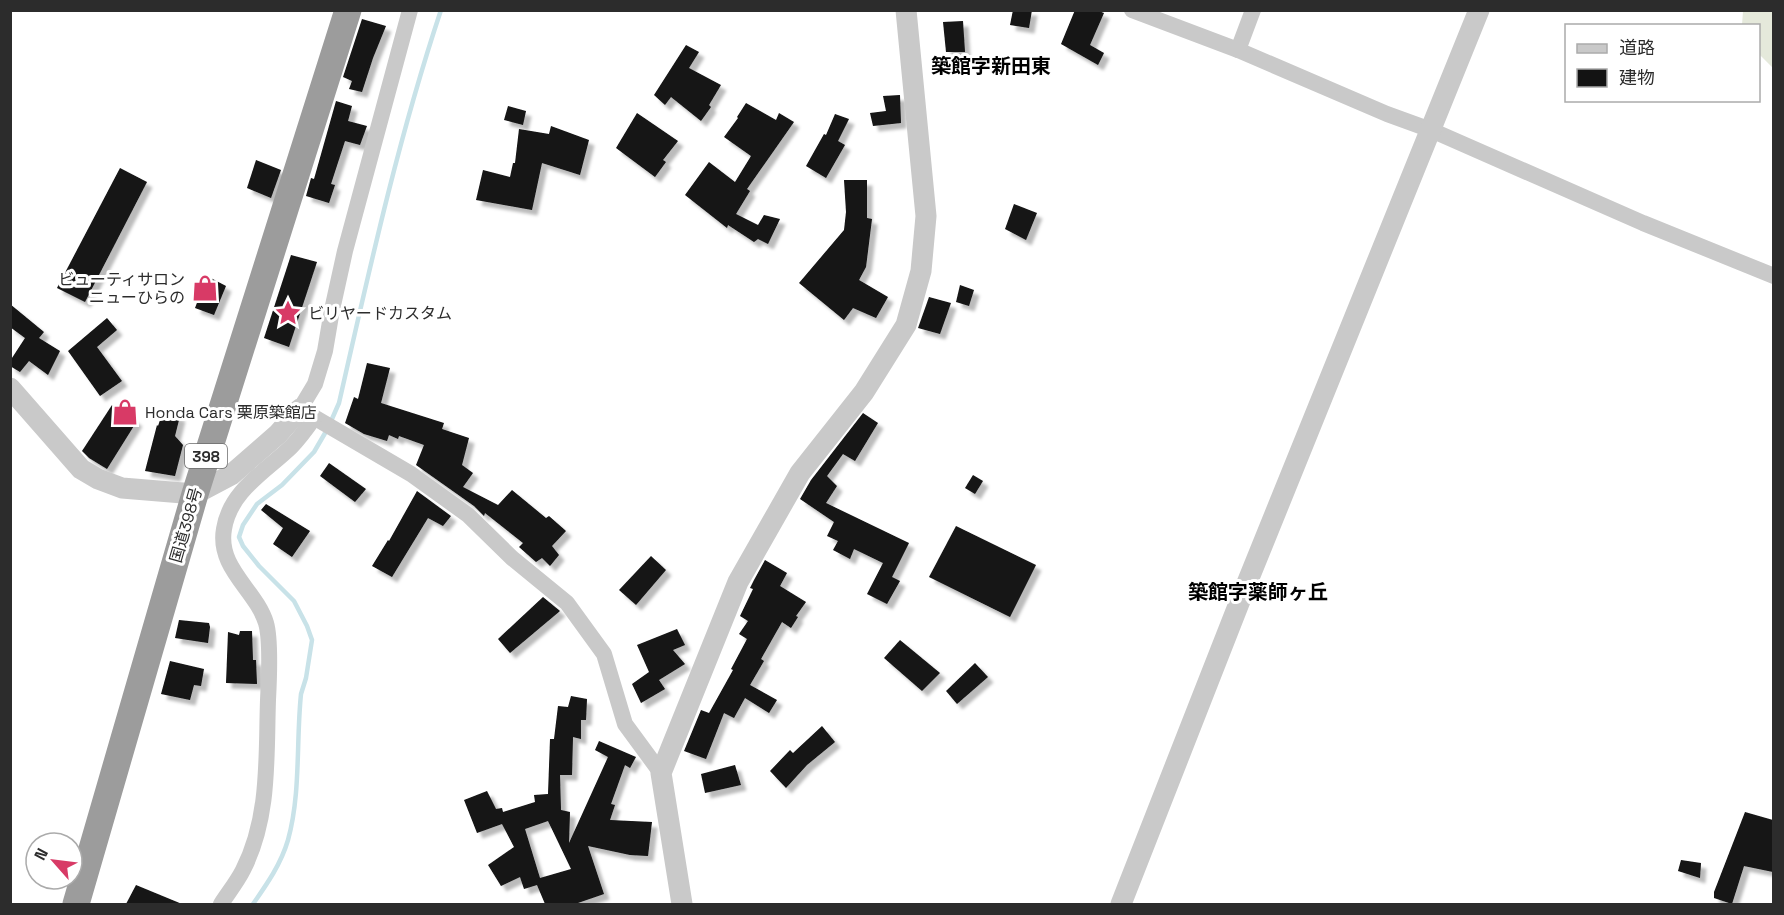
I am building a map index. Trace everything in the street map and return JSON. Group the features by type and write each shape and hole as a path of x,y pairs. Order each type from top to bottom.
{"highway":[{"name":"国道398号","path":"76,904 195,494 348,10"}],"street":[{"path":"221,904 243,870 260,826 266,795 269,677 266,624 258,608 236,577 224,547 223,530 231,507 242,489 293,445 311,416 315,384 325,351 345,251 410,10"},
{"path":"661,773 738,582 800,473 864,392 906,325 921,271 926,216 906,10"},
{"path":"1132,10 1238,50 1387,114 1431,130 1643,223 1773,276"},
{"path":"1238,50 1253,10"},
{"path":"1121,904 1245,588 1479,10"},
{"path":"10,388 81,470 122,488 195,494 231,476 278,434 311,416"},
{"path":"311,416 411,474 468,515 513,558 567,603 604,654 625,724 661,773 682,904"}],"shaded area":[{"path":"1743,11 1773,11 1773,68 1760,55 1760,24 1742,24"}],"building":[{"path":"1013,10 1032,10 1029,28 1010,25"},
{"path":"1075,10 1096,10 1104,13 1090,45 1104,53 1098,65 1061,44"},
{"path":"362,19 386,26 362,92 349,89 352,81 343,77"},
{"path":"963,21 965,52 946,52 943,22"},
{"path":"686,45 699,52 689,68 721,85 709,105 711,107 701,121 671,97 665,105 654,95"},
{"path":"900,95 901,123 873,126 870,113 886,111 883,96"},
{"path":"336,101 352,106 348,121 367,126 360,145 345,141 331,184 335,185 329,203 306,196 311,178 314,179"},
{"path":"746,103 776,120 779,113 794,122 747,189 750,191 736,214 758,225 764,215 780,219 768,244 758,239 754,242 728,225 727,228 685,195 709,162 735,182 751,156 724,137"},
{"path":"508,106 526,111 523,125 504,120"},
{"path":"637,113 678,141 663,160 666,162 655,177 616,148"},
{"path":"835,114 849,119 838,141 845,145 826,178 806,166 824,134 826,135"},
{"path":"551,126 589,140 580,175 542,163 532,210 476,200 483,170 510,177 513,163 515,163 519,129 549,134"},
{"path":"256,160 281,170 271,198 247,188"},
{"path":"120,168 147,182 85,302 57,288"},
{"path":"844,180 867,180 867,218 872,219 866,267 859,280 888,297 876,318 853,308 844,320 799,283 844,230 846,212"},
{"path":"1014,204 1037,213 1026,240 1005,229"},
{"path":"291,255 317,262 289,347 264,338"},
{"path":"207,276 226,286 214,315 195,308"},
{"path":"960,285 974,290 969,306 956,302"},
{"path":"929,297 951,303 940,334 918,328"},
{"path":"10,304 44,332 39,338 60,351 48,375 29,361 20,372 10,366 10,361 25,338 10,327"},
{"path":"107,318 117,330 97,347 122,381 100,396 68,351"},
{"path":"367,363 390,368 381,403 444,423 442,429 469,438 462,465 473,473 463,487 498,505 512,490 566,531 552,546 559,555 550,566 542,558 536,562 519,547 523,543 485,513 484,516 474,506 416,465 424,445 399,436 398,439 389,435 387,441 364,434 345,423 354,397 358,399"},
{"path":"112,405 137,421 107,469 82,451"},
{"path":"163,411 180,416 175,436 183,445 175,476 145,471"},
{"path":"863,413 878,423 855,461 843,454 827,476 837,486 826,503 909,543 892,577 900,581 887,604 867,594 883,563 854,549 850,559 833,550 838,541 827,536 834,522 800,499 811,480"},
{"path":"329,463 366,489 355,502 320,476"},
{"path":"973,475 983,481 975,494 965,488"},
{"path":"417,491 451,516 443,526 428,518 392,577 372,566"},
{"path":"266,504 310,531 292,557 273,544 283,528 261,510"},
{"path":"956,526 1036,565 1010,617 929,577"},
{"path":"651,556 666,570 636,605 619,590"},
{"path":"765,560 787,573 780,586 806,602 791,628 782,622 761,659 764,661 750,685 777,700 769,713 745,698 734,718 724,713 706,759 684,751 701,710 709,713 747,639 739,634 748,621 740,616 753,589 750,588"},
{"path":"543,597 560,611 510,653 498,639"},
{"path":"179,620 209,623 208,643 175,638"},
{"path":"677,629 685,645 673,650 685,664 659,680 665,689 641,703 632,684 649,672 637,645"},
{"path":"240,631 252,631 257,684 226,683 228,632 239,635"},
{"path":"900,640 940,673 922,691 884,658"},
{"path":"170,661 204,669 201,686 194,685 190,700 161,694"},
{"path":"975,663 988,677 957,704 946,691"},
{"path":"571,696 587,699 586,720 581,720 581,739 573,737 572,775 560,775 561,810 570,812 569,843 608,757 595,750 599,741 636,757 630,768 625,765 611,804 615,805 610,820 652,822 648,856 630,855 588,846 604,894 575,904 545,904 537,885 524,889 520,877 501,886 488,865 514,847 502,824 477,833 464,800 487,791 496,809 502,808 503,812 535,802 534,795 548,794 550,739 554,739 558,706 568,707","holes":["548,821 571,869 540,878 525,829"]},
{"path":"822,726 835,742 807,765 786,788 770,771 790,750 793,753"},
{"path":"735,765 741,785 705,793 701,774"},
{"path":"1745,812 1773,820 1773,872 1744,866 1732,904 1714,898 1714,892"},
{"path":"1681,860 1701,863 1700,878 1678,871"},
{"path":"136,885 182,904 126,904"}],"waterway":[{"path":"253,904 282,857 288,840 297,786 301,694 312,640 294,601 259,566 243,546 239,537 243,525 257,504 282,485 314,452 339,403 398,156 441,10"}],"place":[{"name":"ビューティサロン ニューひらの","path":"205,288"},
{"name":"ビリヤードカスタム","path":"288,313"},
{"name":"Honda Cars 栗原築館店","path":"125,412"}],"district":[{"name":"築館字新田東","path":"991,66"},
{"name":"築館字薬師ヶ丘","path":"1258,592"}]}
